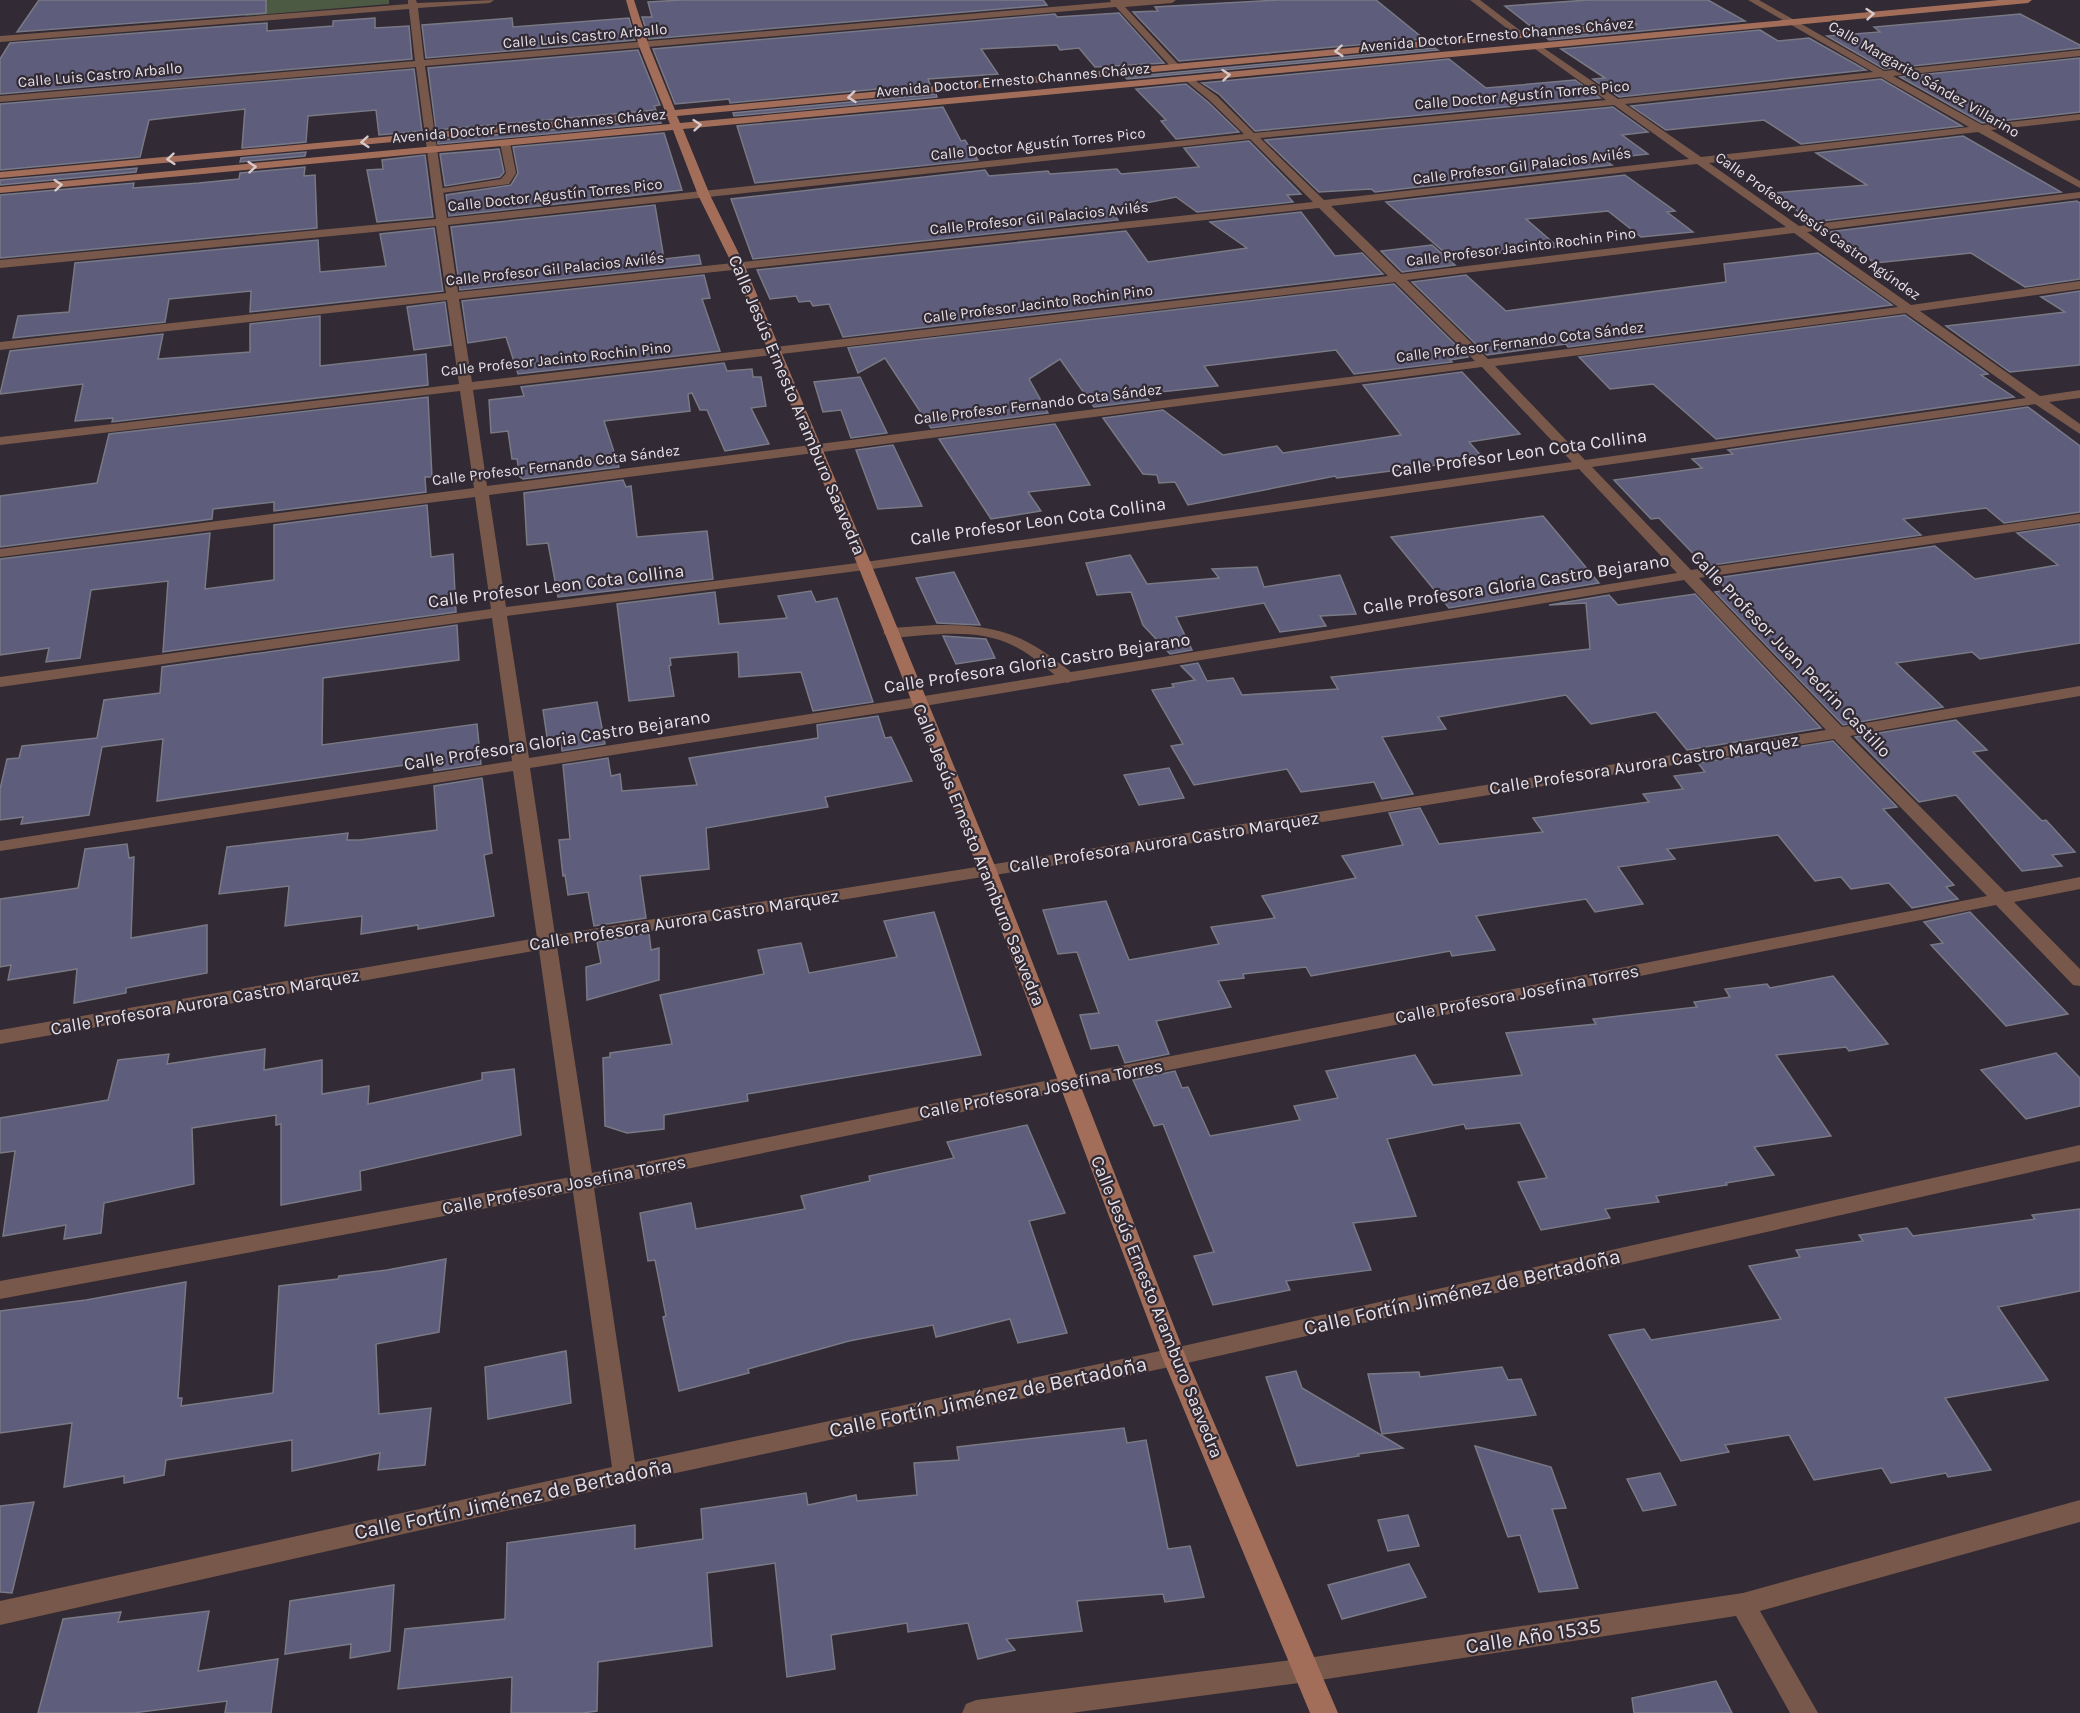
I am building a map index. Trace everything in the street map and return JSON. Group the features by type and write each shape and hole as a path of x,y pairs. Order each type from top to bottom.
{"street":[{"path":"0,39 413,3 490,0"},
{"name":"Calle Jesús Ernesto Aramburo Saavedra","path":"630,0 644,46 704,195 738,264 865,566 988,871 1174,1357 1324,1713"},
{"name":"Calle Luis Castro Arballo","path":"0,99 644,46 1116,2 1172,0"},
{"path":"1474,0 1521,35"},
{"name":"Calle Margarito Sández Villarino","path":"1752,0 2080,185"},
{"name":"Avenida Doctor Ernesto Channes Chávez","path":"0,175 430,143 1190,79 2028,0"},
{"path":"1116,2 1174,66"},
{"path":"413,3 430,143 625,1474"},
{"path":"1750,14 1796,10"},
{"name":"Avenida Doctor Ernesto Channes Chávez","path":"0,190 430,143 505,143 674,121 1174,66 1636,25"},
{"name":"Calle Profesor Jesús Castro Agúndez","path":"1538,47 2080,430"},
{"name":"Calle Doctor Agustín Torres Pico","path":"0,264 442,222 1252,136 1616,102 2080,52"},
{"name":"Calle Profesor Juan Pedrin Castillo","path":"1190,79 1252,136 1485,363 1839,733 2080,980"},
{"name":"Calle Profesor Gil Palacios Avilés","path":"0,346 738,264 1322,204 2080,117"},
{"path":"438,192 505,182 511,173 505,143"},
{"name":"Calle Profesor Jacinto Rochin Pino","path":"0,441 1798,231 2080,195"},
{"name":"Calle Profesor Fernando Cota Sández","path":"0,553 1909,309 2080,285"},
{"name":"Calle Profesor Leon Cota Collina","path":"0,682 499,612 865,566 2080,394"},
{"name":"Calle Profesora Gloria Castro Bejarano","path":"0,846 521,766 1689,575 2080,518"},
{"path":"891,633 970,628 1013,639 1068,678"},
{"name":"Calle Profesora Aurora Castro Marquez","path":"0,1037 547,942 1839,733 2080,691"},
{"name":"Calle Profesora Josefina Torres","path":"0,1290 582,1183 1069,1083 2080,883"},
{"name":"Calle Fortín Jiménez de Bertadoña","path":"0,1614 625,1474 1174,1357 2080,1154"},
{"name":"Calle Año 1535","path":"976,1713 1307,1670 1743,1604 2080,1511"},
{"path":"1743,1604 1804,1713"}],"green space":[{"path":"245,0 389,0 389,4 245,16"}],"building":[{"path":"39,0 266,0 266,13 17,32"},
{"path":"682,0 1043,0 1047,5 649,39 642,17 652,17 648,2"},
{"path":"1278,0 1376,0 1424,39 1179,61 1133,12 1158,11 1155,7"},
{"path":"1588,0 1708,0 1745,21 1549,40 1547,38 1630,30 1637,24 1630,20 1534,29 1505,6"},
{"path":"1119,13 1164,63 1095,67 1079,48 1060,50 1057,45 981,49 998,74 928,79 930,84 730,103 729,99 675,104 653,49 1055,14 1057,17"},
{"path":"2020,14 2080,45 2080,48 1884,69 1827,36 1880,32 1874,27"},
{"path":"375,18 375,28 409,26 412,59 0,94 0,59 10,43 267,23 267,31 333,26 333,21"},
{"path":"512,18 513,27 629,18 635,40 426,58 422,25"},
{"path":"1760,30 1778,41 1809,38 1866,70 1619,97 1593,79 1605,78 1561,49"},
{"path":"1435,48 1438,50 1127,79 1125,77"},
{"path":"638,50 660,105 654,106 656,110 436,130 428,68"},
{"path":"2080,58 2080,112 1982,123 1900,77"},
{"path":"1449,59 1486,88 1575,80 1600,98 1255,131 1219,94 1202,83"},
{"path":"414,69 422,131 379,135 376,110 308,116 306,142 242,148 245,109 149,120 140,157 0,170 0,104"},
{"path":"1881,79 1962,126 1801,144 1764,120 1666,130 1631,106"},
{"path":"1186,84 1239,132 1176,139 1161,121 1166,120 1136,89"},
{"path":"936,94 937,97 734,116 733,113"},
{"path":"943,107 961,141 965,140 978,160 755,183 737,126"},
{"path":"1613,107 1648,132 1622,135 1648,154 1603,159 1612,165 1375,192 1371,189 1319,192 1265,140"},
{"path":"660,120 661,123 438,144 438,140"},
{"path":"664,133 682,190 449,216 446,195 511,185 518,173 513,147"},
{"path":"1963,136 2061,192 1814,222 1771,193 1867,185 1816,153"},
{"path":"1249,141 1301,194 1287,195 1293,202 1197,212 1176,197 1111,210 1118,220 753,259 731,199 985,170 989,176 1117,169 1121,174 1199,167 1184,148"},
{"path":"499,149 504,172 500,177 445,186 440,154"},
{"path":"306,152 305,156 240,162 241,158"},
{"path":"425,155 433,217 377,222 367,170 383,169 382,160"},
{"path":"305,167 304,176 315,175 317,228 0,258 0,195 134,183 133,188 199,183 239,179 240,173"},
{"path":"137,168 136,172 0,185 0,180"},
{"path":"1625,175 1675,211 1667,212 1693,232 1641,237 1608,211 1526,219 1558,247 1451,258 1386,202"},
{"path":"2077,201 2080,203 2080,279 2025,287 1971,253 1875,263 1828,232"},
{"path":"655,205 664,259 699,255 701,264 460,290 451,227"},
{"path":"1301,212 1335,256 1362,253 1383,274 843,337 829,304 813,306 810,301 799,302 796,296 770,299 757,270 1126,231 1148,262 1247,248 1210,222"},
{"path":"434,228 443,291 250,312 251,291 169,299 165,322 13,338 18,316 69,312 75,263 318,240 320,272 386,266 380,234"},
{"path":"1432,245 1455,265 1402,272 1381,251"},
{"path":"1818,253 1892,305 1568,347 1566,344 1487,355 1412,282 1466,275 1506,311 1726,282 1724,264"},
{"path":"704,275 710,298 702,299 720,351 518,374 506,337 468,343 462,301"},
{"path":"1394,284 1468,357 1450,360 1452,362 1354,374 1336,350 1204,366 1218,386 1141,394 1149,400 1094,407 1060,359 1029,379 1048,413 931,428 885,358 858,373 848,348"},
{"path":"2080,291 2080,365 2010,372 1946,326 2065,312 2041,297"},
{"path":"445,302 451,345 414,350 407,307"},
{"path":"1905,315 1988,374 1981,375 2014,397 1716,439 1653,384 1610,389 1579,357"},
{"path":"320,316 320,366 426,354 428,385 112,422 113,418 75,421 83,384 0,394 10,351 163,334 158,359 250,352 250,324"},
{"path":"724,363 727,371 752,369 753,377 761,377 766,406 751,408 769,444 725,451 707,410 700,410 692,393 688,394 690,411 604,421 619,467 523,479 520,477 517,459 512,459 508,431 491,433 489,400 524,396 521,387"},
{"path":"1462,372 1520,434 1469,442 1484,459 1337,478 1335,476 1188,505 1175,482 1159,483 1157,475 1143,474 1103,418 1163,410 1223,455 1277,446 1283,453 1401,435 1363,385"},
{"path":"860,377 887,433 851,438 841,410 823,412 814,382"},
{"path":"428,397 432,477 425,477 426,492 274,511 274,502 213,509 212,519 0,547 0,496 97,483 109,434"},
{"path":"2028,407 2080,446 2080,512 2004,523 1986,508 1903,519 1921,535 1705,566 1659,518 1651,519 1614,480 1702,468 1692,459 1733,454 1728,450"},
{"path":"1055,424 1090,485 1028,492 1041,511 991,519 939,439"},
{"path":"893,445 922,506 878,509 856,450"},
{"path":"623,480 626,487 631,486 637,537 707,531 713,579 558,597 548,543 527,545 524,493"},
{"path":"427,505 431,557 453,554 456,612 163,652 168,581 91,590 80,658 46,662 49,648 0,655 0,559 210,533 205,589 274,580 274,525"},
{"path":"1543,516 1599,583 1449,608 1391,537"},
{"path":"2080,524 2080,643 1980,659 1972,652 1896,663 1943,707 1843,725 1715,592 1727,590 1716,578 1935,546 1975,579 2058,565 2017,533"},
{"path":"1130,555 1147,584 1219,578 1212,569 1257,567 1264,587 1340,575 1356,614 1320,616 1326,626 1280,632 1264,603 1176,617 1192,650 1170,654 1143,625 1131,592 1097,595 1086,563"},
{"path":"954,572 980,625 937,623 916,578"},
{"path":"811,591 816,602 837,598 873,702 813,711 801,672 739,677 738,652 670,658 671,665 669,666 674,696 629,701 617,604 715,592 719,624 787,618 778,596"},
{"path":"1695,594 1821,728 1687,750 1656,712 1591,724 1566,695 1438,717 1446,729 1382,737 1413,794 1382,799 1374,782 1301,792 1287,769 1194,785 1171,746 1183,744 1152,690 1174,687 1172,684 1195,680 1181,666 1198,663 1207,681 1233,678 1242,695 1338,689 1331,677 1590,649 1586,603 1549,605 1609,595 1618,605"},
{"path":"457,625 459,660 323,678 322,745 477,724 481,764 434,771 433,761 157,801 163,739 102,747 89,815 21,824 23,817 0,820 0,789 7,759 19,758 22,746 97,738 104,700 160,693 162,667"},
{"path":"943,636 986,639 995,658 956,664"},
{"path":"597,702 605,744 562,751 561,742 548,744 543,710"},
{"path":"878,716 885,738 891,737 912,781 825,797 828,807 706,828 709,869 640,876 646,918 594,926 588,892 568,895 565,875 563,876 559,840 570,839 563,765 608,758 611,776 620,774 622,791 697,785 689,758 818,738 817,725"},
{"path":"1956,720 1987,750 1973,752 2042,821 2046,820 2075,852 2052,855 2062,866 2022,871 1956,795 1919,802 1855,737"},
{"path":"1833,741 1897,807 1883,809 1954,885 1946,887 1958,899 1912,908 1889,883 1851,889 1841,877 1815,881 1778,835 1667,849 1675,859 1618,867 1643,904 1595,912 1586,899 1476,916 1495,950 1452,956 1450,951 1311,976 1306,967 1243,974 1244,978 1218,981 1231,1007 1156,1021 1169,1054 1125,1063 1118,1045 1091,1049 1080,1015 1099,1013 1077,952 1058,954 1043,910 1106,901 1129,960 1219,944 1211,927 1275,918 1262,896 1356,878 1342,856 1403,845 1389,813 1420,808 1439,844 1543,832 1533,818 1649,802 1643,794 1683,789 1674,776 1705,772 1698,763"},
{"path":"1169,768 1184,798 1139,805 1124,775"},
{"path":"482,778 492,853 484,855 494,916 418,929 418,925 361,934 362,916 285,926 289,886 219,894 227,847 348,833 347,840 360,840 437,830 434,786"},
{"path":"127,844 129,858 134,857 131,938 207,925 207,973 126,988 126,993 74,1003 77,969 8,980 11,965 0,967 0,899 78,888 85,849"},
{"path":"934,912 981,1055 747,1094 748,1101 664,1115 664,1129 627,1133 605,1126 603,1058 610,1057 610,1053 672,1044 660,995 764,974 758,950 801,943 809,973 897,957 884,921"},
{"path":"1970,912 2068,1014 2006,1026 1931,945 1943,943 1924,922"},
{"path":"649,933 651,950 659,948 659,980 587,1000 586,967 601,963 597,942"},
{"path":"1833,976 1888,1044 1849,1051 1846,1047 1776,1055 1831,1136 1754,1147 1774,1175 1656,1196 1659,1202 1605,1209 1610,1218 1541,1230 1518,1182 1547,1178 1520,1123 1466,1129 1464,1124 1387,1139 1416,1216 1353,1223 1371,1270 1286,1281 1290,1290 1213,1305 1194,1256 1214,1252 1163,1124 1154,1126 1133,1080 1175,1071 1182,1088 1188,1087 1210,1136 1300,1120 1294,1106 1338,1098 1326,1071 1415,1055 1433,1085 1522,1075 1506,1033 1596,1024 1593,1019 1697,1007 1694,1002 1730,997 1725,989 1767,984 1770,988"},
{"path":"265,1049 264,1070 322,1060 322,1094 369,1086 368,1104 482,1080 482,1073 514,1069 521,1135 360,1171 361,1190 281,1205 281,1124 276,1125 276,1115 192,1128 194,1184 104,1203 101,1233 64,1239 66,1225 3,1236 15,1151 0,1153 0,1118 108,1100 118,1060 169,1054 167,1064"},
{"path":"2056,1053 2080,1078 2080,1106 2026,1119 1981,1070"},
{"path":"1027,1125 1065,1213 1029,1221 1067,1333 1018,1343 1010,1319 936,1337 933,1325 849,1341 748,1369 749,1373 679,1391 663,1317 666,1316 655,1260 648,1261 640,1213 691,1203 696,1229 805,1209 801,1196 870,1181 869,1176 954,1158 947,1142"},
{"path":"2080,1209 2080,1291 1998,1307 2048,1380 1945,1398 1991,1470 1948,1477 1946,1473 1891,1483 1882,1468 1814,1480 1789,1435 1725,1445 1729,1452 1681,1461 1609,1335 1644,1329 1651,1340 1781,1319 1749,1266 1800,1257 1796,1250 1863,1241 1859,1235 1907,1228 1913,1236 2035,1219 2032,1215"},
{"path":"446,1259 439,1332 376,1344 379,1414 431,1408 425,1465 378,1470 380,1453 292,1471 292,1440 166,1460 164,1475 124,1483 124,1476 64,1487 72,1423 0,1433 0,1311 86,1300 186,1282 178,1398 182,1398 181,1406 273,1393 279,1286 338,1279 339,1276"},
{"path":"566,1351 571,1403 488,1419 485,1367"},
{"path":"1502,1367 1508,1380 1521,1379 1536,1415 1382,1434 1368,1374 1419,1372 1420,1377"},
{"path":"1296,1371 1302,1388 1403,1448 1297,1466 1266,1377"},
{"path":"1124,1428 1127,1443 1146,1440 1168,1549 1190,1546 1204,1597 1165,1602 1163,1594 1077,1601 1082,1631 1006,1639 1015,1650 978,1659 968,1623 908,1632 907,1623 831,1635 835,1669 787,1677 775,1563 707,1573 712,1646 598,1662 597,1711 511,1713 512,1677 398,1689 405,1629 505,1619 507,1543 635,1525 635,1549 703,1539 701,1509 806,1493 808,1505 856,1495 857,1501 917,1495 914,1463 959,1460 957,1447"},
{"path":"1475,1446 1551,1467 1566,1508 1552,1509 1578,1588 1539,1592 1520,1535 1508,1537"},
{"path":"1660,1473 1676,1505 1643,1511 1627,1479"},
{"path":"34,1502 12,1593 0,1592 0,1506"},
{"path":"1408,1515 1419,1546 1388,1551 1378,1520"},
{"path":"1409,1564 1426,1597 1342,1619 1328,1585"},
{"path":"394,1585 390,1651 350,1658 351,1644 285,1654 290,1601"},
{"path":"209,1611 198,1671 278,1659 271,1713 225,1713 227,1701 133,1713 38,1713 63,1619 121,1612 118,1622"},
{"path":"1716,1681 1732,1713 1634,1713 1632,1698"}]}
